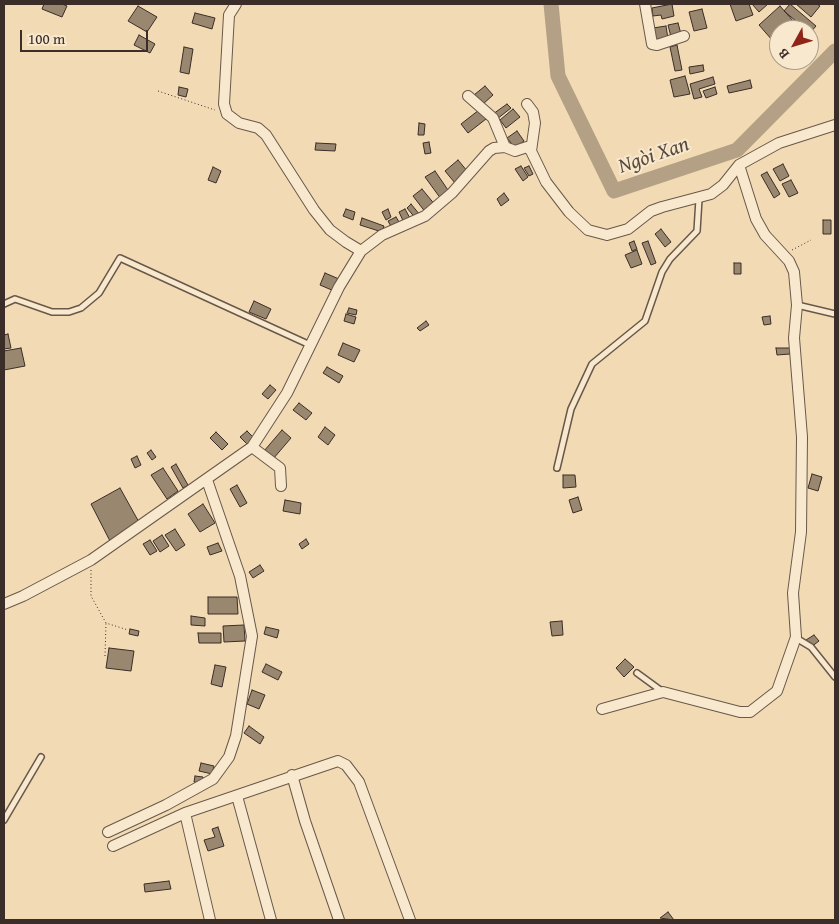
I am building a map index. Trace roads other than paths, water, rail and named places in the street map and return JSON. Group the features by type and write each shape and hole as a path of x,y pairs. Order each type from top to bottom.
{"street":[{"path":"236,4 229,15 224,104 227,114 239,123 258,128 266,135 276,147 314,210 330,230 361,251"},
{"path":"645,4 652,44 657,45 684,36"},
{"path":"468,96 493,118 505,147"},
{"path":"527,104 533,112 535,123 531,151 546,182 581,225 595,233 607,236 621,232 651,211 699,199 716,192 739,165 779,143 835,125"},
{"path":"4,604 91,560 167,504 207,480 252,447 287,393 339,287 361,251 382,235 425,216 452,193 488,151 505,147 515,150 527,148 531,151"},
{"path":"602,709 664,692 740,712 750,712 776,691 796,637 794,593 801,532 802,447 794,338 797,305 794,272 789,261 765,236 756,219 739,165"},
{"path":"252,447 280,468 281,486"},
{"path":"108,832 166,805 213,779 229,757 236,736 250,644 250,627 240,576 207,480"},
{"path":"113,846 185,813 292,775 338,761 346,765 359,782 410,920"},
{"path":"292,775 339,920"},
{"path":"237,796 271,920"},
{"path":"185,813 210,920"}],"lane":[{"path":"557,468 571,409 592,364 645,321 666,266 697,231 699,199"},
{"path":"4,304 15,299 52,312 69,312 81,308 99,292 120,258 310,345"},
{"path":"797,305 835,314"},
{"path":"796,637 810,647 835,677"},
{"path":"637,673 664,692"},
{"path":"4,820 41,757"}],"waterway":[{"name":"Ngòi Xan","path":"551,4 558,76 614,191 737,150 835,51"}]}
